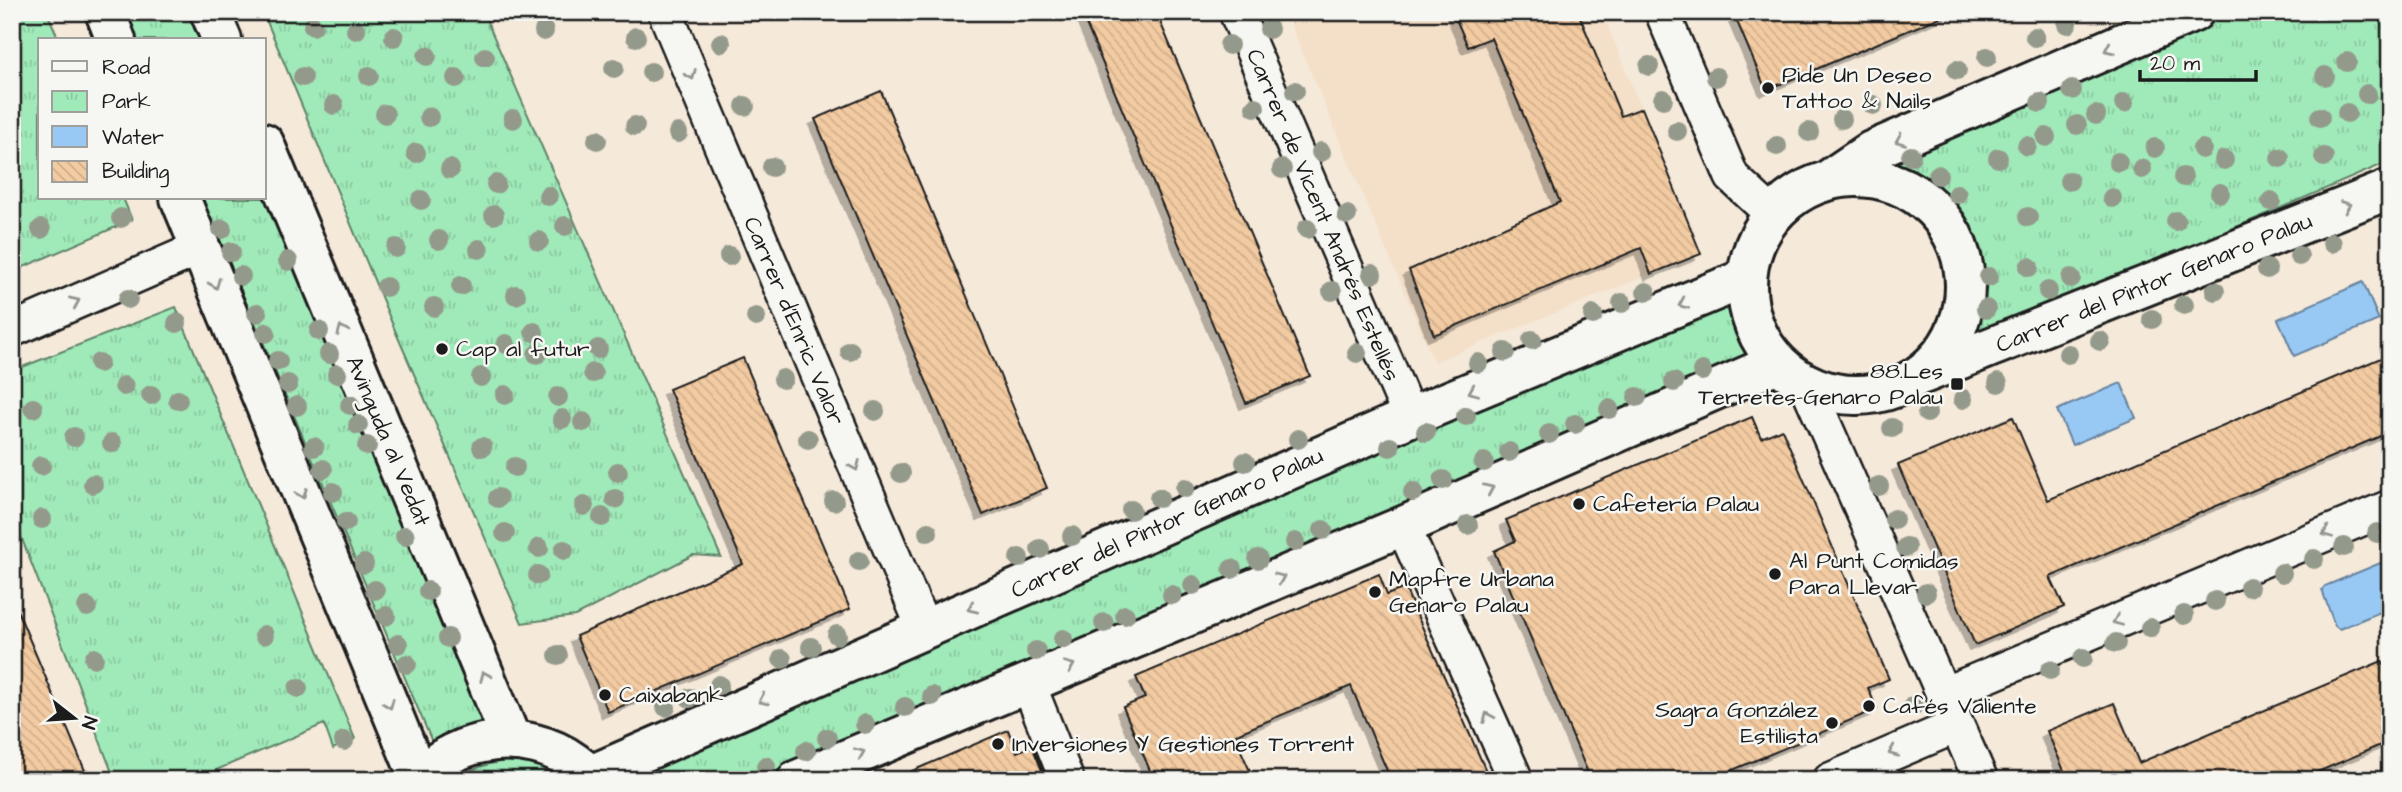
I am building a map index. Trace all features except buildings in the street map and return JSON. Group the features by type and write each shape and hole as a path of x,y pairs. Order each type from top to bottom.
{"street":[{"path":"105,12 115,38"},
{"path":"210,12 221,38"},
{"name":"Carrer d'Enric Valor","path":"665,12 924,629"},
{"name":"Carrer de Vicent Andrés Estellés","path":"1236,12 1410,417"},
{"path":"1662,12 1732,177 1772,214"},
{"path":"1981,780 1944,694 1791,373 1760,342 1748,307 1746,278 1755,246 1772,214 1796,193 1831,178 1871,151 2194,12"},
{"name":"Avinguda al Vedat","path":"266,148 511,739"},
{"path":"797,780 1404,526 1791,373 1835,393 1873,394 1918,376 1947,346 1965,297 1963,259 1946,222 1915,192 1879,178 1831,178"},
{"name":"Carrer del Pintor Genaro Palau","path":"1918,376 2390,189"},
{"path":"181,200 419,779 435,763 471,744 511,739 559,751 593,778"},
{"path":"12,330 200,248"},
{"name":"Carrer del Pintor Genaro Palau","path":"593,778 924,629 1410,417 1746,278"},
{"path":"1944,694 2390,507"},
{"path":"1404,526 1516,780"},
{"path":"1028,683 1067,780"},
{"path":"1830,780 1956,726"}],"shaded area":[{"path":"1285,12 1602,12 1701,254 1434,362"}],"green space":[{"path":"12,12 47,12 58,38 38,38 38,200 124,200 132,220 12,272"},
{"path":"123,12 193,12 203,38 134,38"},
{"path":"263,12 483,12 721,557 693,555 575,616 522,623 394,328"},
{"path":"2225,12 2390,12 2390,161 1958,346 1968,322 1976,272 1966,226 1954,205 1937,186 1915,170 1879,157"},
{"path":"266,186 488,722 460,730 434,744 203,200 266,200"},
{"path":"1746,278 1754,324 1777,363 795,780 594,780"},
{"path":"176,307 355,739 333,749 324,724 193,780 115,780 12,513 12,371"},
{"path":"513,760 547,769 565,780 455,780 483,766"}],"water":[{"path":"2363,282 2379,320 2294,356 2278,319"},
{"path":"2121,383 2136,418 2072,445 2057,410"},
{"path":"2390,559 2390,608 2339,629 2335,626 2322,590 2325,586"}],"place":[{"name":"Pide Un Deseo Tattoo & Nails","path":"1768,88"},
{"name":"Cap al futur","path":"442,349"},
{"name":"88.Les Terretes-Genaro Palau","path":"1957,384"},
{"name":"Cafetería Palau","path":"1579,504"},
{"name":"Al Punt Comidas Para Llevar","path":"1775,574"},
{"name":"Mapfre Urbana Genaro Palau","path":"1375,592"},
{"name":"Caixabank","path":"605,695"},
{"name":"Cafés Valiente","path":"1869,706"},
{"name":"Sagra González Estilista","path":"1832,723"},
{"name":"Inversiones Y Gestiones Torrent","path":"998,744"}]}
